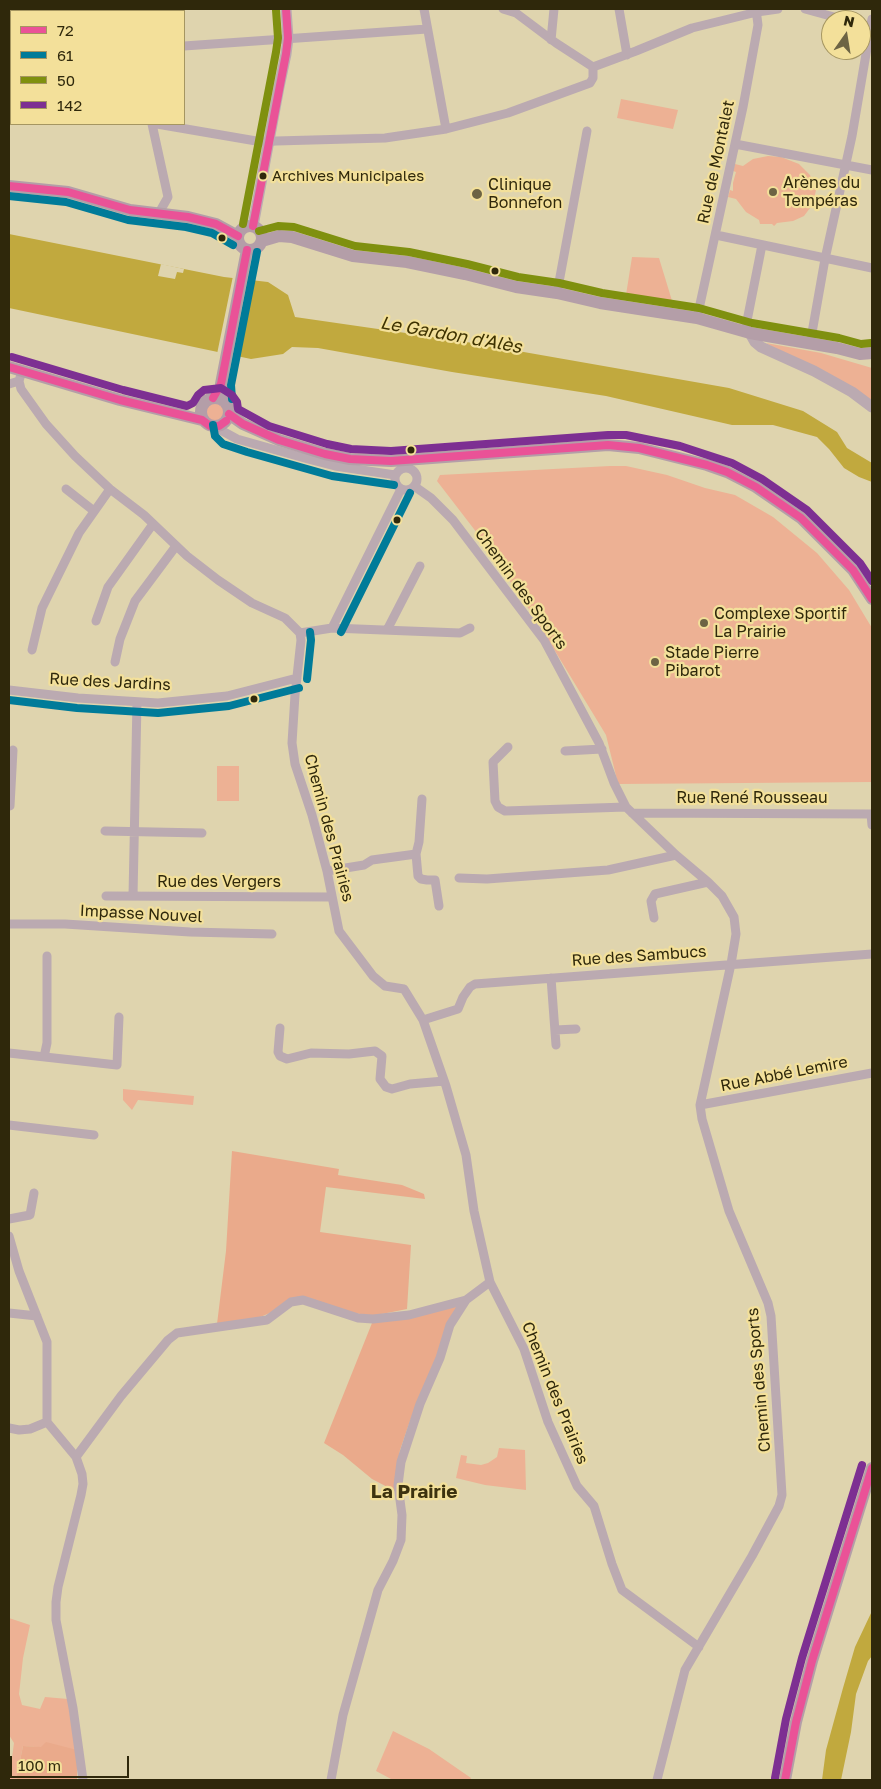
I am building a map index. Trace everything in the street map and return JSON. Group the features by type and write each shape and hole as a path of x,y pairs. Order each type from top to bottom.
{"main road":[{"path":"9,186 68,192 130,210 199,220 216,224 238,236"},
{"path":"253,226 261,233 262,241 258,248 247,250 241,246 238,236 239,232 245,227 253,226"},
{"path":"262,241 279,236 292,237 353,256 407,262 465,274 509,286 697,318 747,332 866,353 872,362"},
{"path":"217,399 247,250"},
{"path":"9,367 21,376 189,416 201,415"},
{"path":"201,415 205,402 217,399 228,406 223,424"},
{"path":"201,415 210,426 243,424 295,445 350,459 391,461 608,445 639,448 707,465 756,486 801,518 852,570 872,599"},
{"path":"785,1780 796,1722 812,1661 872,1468"}],"street":[{"path":"14,9 31,10"},
{"path":"253,226 288,38 286,9"},
{"path":"424,9 446,129"},
{"path":"503,9 516,13 551,40 593,66 627,55 692,28 756,10 778,9"},
{"path":"551,40 554,9"},
{"path":"619,9 627,55"},
{"path":"805,9 821,13"},
{"name":"Rue de Montalet","path":"697,318 735,144 758,25 756,10"},
{"path":"810,344 825,259 846,165 872,28 872,19"},
{"path":"185,46 427,29"},
{"path":"168,125 262,142 385,138 446,129 508,113 590,83 593,78 593,66"},
{"path":"152,125 168,197 158,213"},
{"path":"557,293 587,131"},
{"path":"735,144 872,170"},
{"path":"716,235 872,268"},
{"path":"762,245 747,332 761,347 814,371 852,392 872,407"},
{"path":"9,384 21,376"},
{"path":"21,376 21,388 46,424 75,456 110,489 218,580 252,603 285,618 300,633 332,628 460,633 470,628"},
{"path":"223,424 229,436 237,439 335,466 395,476"},
{"path":"402,468 412,470 416,475 414,486 408,489 401,488 396,484 395,476 402,468"},
{"name":"Chemin des Sports","path":"414,486 431,498 453,520 544,640 602,749 614,783 629,810 722,896 734,917 736,934 731,964 700,1105 702,1119 729,1211 768,1303 771,1316 782,1495 779,1506 760,1541 685,1670 657,1780"},
{"path":"332,628 401,488"},
{"path":"66,489 94,511"},
{"path":"32,650 42,608 79,533 110,489"},
{"path":"96,621 108,587 153,524"},
{"path":"115,662 120,640 135,601 176,546"},
{"path":"387,630 420,566"},
{"name":"Chemin des Prairies","path":"300,633 301,640 292,743 295,764 312,815 327,871 339,931 373,976 385,986 404,989 423,1020 444,1081 466,1156 474,1212 490,1282 524,1350 548,1422 577,1486 594,1506 622,1590 698,1647"},
{"name":"Rue des Jardins","path":"9,690 78,698 158,703 227,696 297,678"},
{"path":"133,896 137,702"},
{"name":"Rue René Rousseau","path":"508,747 493,762 495,801 498,807 505,811 629,810 872,814"},
{"path":"566,751 602,749"},
{"path":"10,806 13,750"},
{"path":"422,799 416,854 418,876 421,879 435,880 439,906"},
{"path":"872,814 872,825"},
{"path":"105,831 202,833"},
{"path":"327,871 364,865 372,860 416,854"},
{"path":"459,878 487,879 608,870 676,855"},
{"path":"654,918 651,901 655,894 708,882"},
{"name":"Rue des Vergers","path":"106,896 332,896"},
{"name":"Impasse Nouvel","path":"9,924 65,924 190,932 272,934"},
{"name":"Rue des Sambucs","path":"423,1020 458,1009 463,997 470,987 475,984 872,954"},
{"path":"44,1057 47,1043 47,956"},
{"name":"Rue des Sambucs","path":"550,978 556,1045"},
{"path":"9,1053 117,1065 119,1016"},
{"path":"280,1028 278,1052 280,1056 286,1059 311,1053 349,1054 375,1051 382,1056 380,1079 386,1088 392,1089 410,1084 444,1081"},
{"path":"555,1030 576,1029"},
{"name":"Rue Abbé Lemire","path":"700,1105 872,1073"},
{"path":"9,1125 94,1135"},
{"path":"9,1219 30,1215 34,1193"},
{"path":"9,1236 19,1271 47,1342 47,1422 76,1457 82,1474 83,1484 58,1587 56,1620 73,1708 84,1780"},
{"path":"331,1780 343,1715 378,1590 393,1561 401,1540 402,1515 398,1485 401,1462 420,1404 440,1358 450,1325 466,1300 490,1282"},
{"path":"76,1457 121,1396 168,1340 177,1333 267,1320 292,1302 303,1300 358,1318 373,1319 409,1315 466,1300"},
{"path":"9,1313 37,1316"},
{"path":"9,1428 19,1430 30,1429 47,1422"}],"shaded area":[{"path":"621,99 678,110 673,129 617,118"},
{"name":"Arènes du Tempéras","path":"768,156 781,157 799,164 810,175 816,190 813,204 804,216 793,221 777,223 774,226 772,224 760,224 759,220 746,212 736,199 728,197 730,190 733,191 736,172 733,171 735,164 743,166 753,159"},
{"path":"9,234 224,277 268,282 288,295 295,317 461,341 729,388 803,411 837,432 847,448 872,463 872,482 844,468 817,437 773,425 732,425 606,396 452,372 318,348 292,347 283,354 251,359 9,308"},
{"path":"632,257 659,258 673,304 626,295"},
{"path":"766,343 821,353 872,368 872,401"},
{"path":"215,402 222,405 225,412 222,419 215,422 208,419 205,412 208,405"},
{"name":"Complexe Sportif La Prairie","path":"626,466 667,475 705,488 735,495 773,517 817,553 849,590 872,628 872,782 618,784 606,735 535,618 477,533 437,481 440,475"},
{"path":"217,766 239,766 239,801 217,801"},
{"path":"123,1089 194,1096 193,1105 138,1100 132,1110 123,1100"},
{"path":"232,1151 339,1169 338,1175 402,1185 424,1194 425,1199 326,1187 320,1232 411,1245 407,1309 372,1316 348,1312 307,1297 258,1318 217,1324 226,1251"},
{"path":"458,1305 400,1450 394,1486 397,1492 372,1479 343,1455 324,1443 372,1323"},
{"path":"499,1448 525,1450 526,1490 485,1485 456,1478 461,1455 467,1456 466,1463 481,1465 497,1457"},
{"path":"872,1611 872,1656 868,1661 856,1694 851,1732 841,1780 822,1780 826,1750 855,1647"},
{"path":"9,1618 30,1625 23,1658 19,1694 22,1705 40,1709 45,1697 68,1699 77,1750 23,1746 16,1780 9,1780 14,1743 9,1735"},
{"path":"393,1731 429,1749 471,1778 470,1780 393,1780 376,1771"},
{"path":"46,1742 77,1750 77,1780 16,1780 23,1746 41,1747"}],"pier":[{"path":"161,264 184,269 183,273 177,272 175,279 158,276"},
{"path":"233,276 251,278 235,358 217,354"}],"transit line":[{"name":"72","path":"253,226 286,54 288,38 286,9"},
{"name":"50","path":"243,224 276,52 278,38 276,10"},
{"name":"72","path":"9,186 68,192 130,210 188,217 216,224 238,236"},
{"name":"61","path":"9,196 66,202 128,220 186,227 212,233 233,245"},
{"name":"50","path":"259,231 278,226 294,227 355,246 409,252 518,277 559,283 602,293 699,308 752,323 839,338 861,344 871,343"},
{"name":"72","path":"213,398 221,384 247,250"},
{"name":"61","path":"232,399 231,385 257,252"},
{"name":"142","path":"12,357 123,390 187,406 193,403 204,390 221,388 232,395 237,402 238,409 269,426 327,444 351,449 391,451 608,435 626,435 680,446 732,463 762,479 807,510 860,563 872,581"},
{"name":"72","path":"9,367 120,400 202,420 210,426 219,426 226,421"},
{"name":"72","path":"229,414 243,424 279,440 325,454 350,459 391,461 608,445 639,448 707,465 727,472 756,487 801,518 853,570 872,599"},
{"name":"61","path":"213,425 215,436 223,444 247,452 332,476 394,485"},
{"name":"61","path":"341,632 410,493"},
{"name":"61","path":"307,679 311,640 310,632"},
{"name":"61","path":"9,700 77,708 158,713 229,706 299,688"},
{"name":"142","path":"775,1778 786,1719 802,1658 862,1465"},
{"name":"72","path":"785,1780 796,1722 812,1661 872,1468"}],"place":[{"name":"Archives Municipales","path":"263,176"},
{"name":"Arènes du Tempéras","path":"773,192"},
{"name":"Clinique Bonnefon","path":"477,194"},
{"name":"Complexe Sportif La Prairie","path":"704,623"},
{"name":"Stade Pierre Pibarot","path":"655,662"}],"district":[{"name":"La Prairie","path":"414,1492"}],"water label":[{"name":"Le Gardon d'Alès","path":"451,335"}]}
